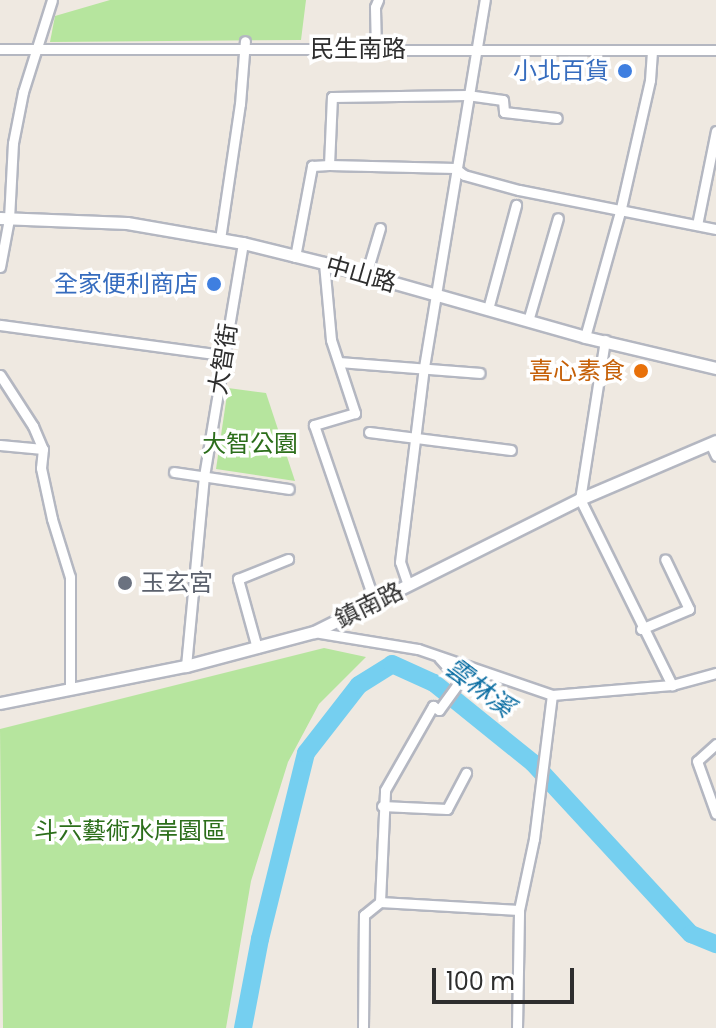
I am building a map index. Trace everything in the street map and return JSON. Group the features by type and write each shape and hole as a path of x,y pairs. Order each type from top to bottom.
{"street":[{"path":"0,267 13,143 23,92 52,0"},
{"path":"376,49 377,4 386,0"},
{"path":"408,585 400,562 424,367 438,295 474,47 485,0"},
{"path":"220,239 240,104 244,45"},
{"name":"民生南路","path":"0,49 244,45 376,49 716,50"},
{"path":"585,337 621,208 650,80 652,50"},
{"path":"329,165 332,97 467,95 503,100 504,112 557,118"},
{"path":"697,225 716,133"},
{"path":"295,257 312,166 455,168 464,175 519,190 716,229"},
{"path":"488,309 516,205"},
{"name":"中山路","path":"4,218 127,223 243,243 585,337 716,368"},
{"path":"528,321 558,218"},
{"path":"366,275 380,228"},
{"name":"大智街","path":"186,666 204,476 243,243"},
{"path":"324,263 331,340 355,413 314,425 375,603"},
{"path":"0,325 223,355"},
{"path":"605,340 580,499 641,629 672,685"},
{"path":"340,362 480,373"},
{"path":"0,375 33,426 43,449 41,468 52,519 70,577 70,689"},
{"path":"369,432 511,450"},
{"path":"713,442 716,456"},
{"name":"鎮南路","path":"0,703 186,666 314,632 580,499 713,442"},
{"path":"0,445 43,449"},
{"path":"174,472 289,489"},
{"path":"257,648 238,579 288,559"},
{"path":"641,629 689,609 665,559"},
{"path":"314,632 418,649 552,695 672,685 716,673"},
{"path":"380,902 385,790 433,706 439,710 460,681 438,658"},
{"path":"517,1028 519,910 534,839 552,695"},
{"path":"716,744 697,761 716,814"},
{"path":"382,806 447,809 466,773"},
{"path":"363,1028 364,915 380,902 519,910"}],"green space":[{"path":"110,0 306,0 301,40 50,42 55,16"},
{"name":"大智公園","path":"228,388 266,393 295,481 216,469"},
{"name":"斗六藝術水岸園區","path":"324,648 366,657 319,704 288,762 251,881 226,1028 3,1028 0,729"}],"waterway":[{"name":"雲林溪","path":"243,1028 260,939 306,753 359,685 392,664 434,683 533,763 691,934 716,944"}],"place":[{"name":"小北百貨","path":"625,71"},
{"name":"全家便利商店","path":"214,284"},
{"name":"喜心素食","path":"641,371"},
{"name":"玉玄宮","path":"125,583"}]}
